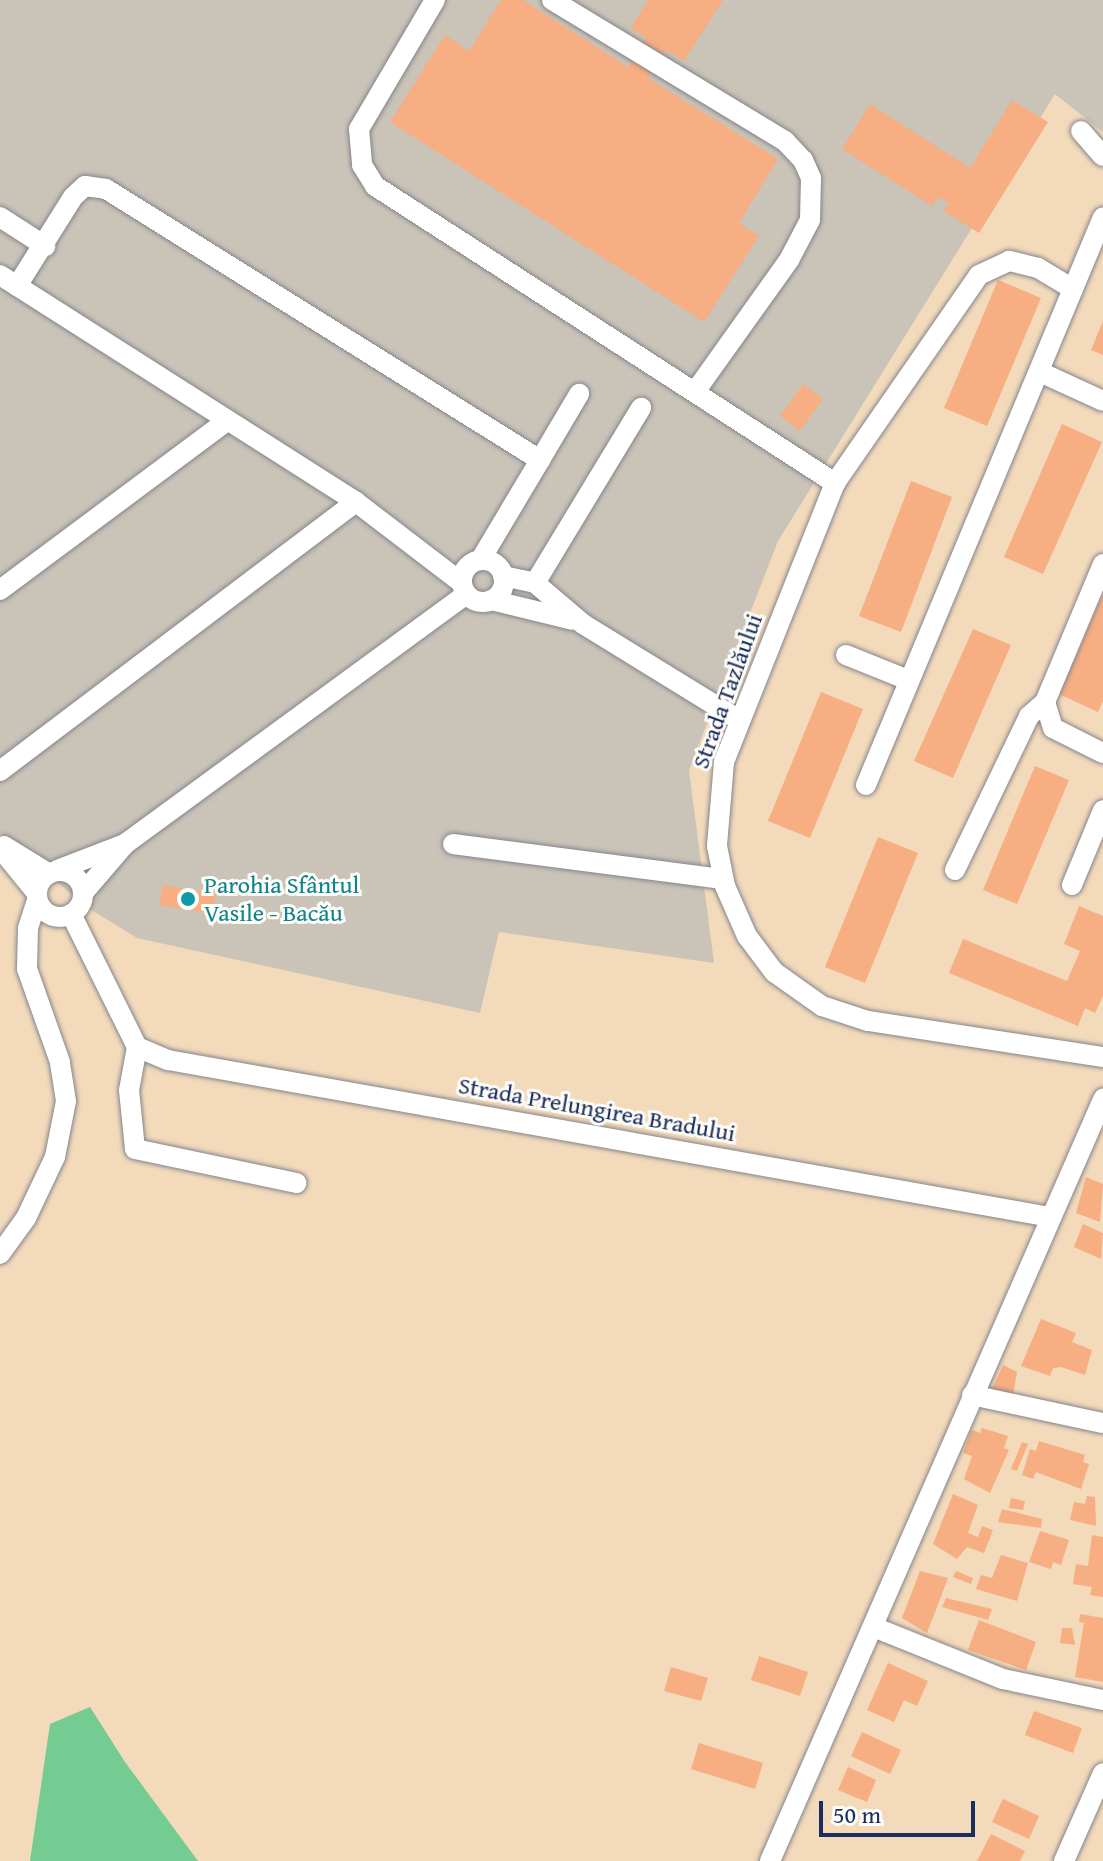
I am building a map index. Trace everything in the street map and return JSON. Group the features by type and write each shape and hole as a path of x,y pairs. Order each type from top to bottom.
{"street":[{"path":"435,0 359,129 362,165 375,186 835,483"},
{"path":"552,0 785,141 803,160 811,178 810,220 789,260 695,392"},
{"path":"1081,131 1103,156"},
{"path":"540,460 106,189 85,186 73,197 45,246 8,280 356,502 418,547 479,574 535,583 583,624 739,720"},
{"path":"0,217 45,246"},
{"path":"866,785 1103,217"},
{"name":"Strada Tazlăului","path":"1073,289 1038,268 1009,261 979,275 835,483 739,720 724,762 716,809 723,879 747,936 774,972 822,1006 868,1021 1103,1057"},
{"path":"1040,372 1103,401"},
{"path":"71,914 83,893 125,844 479,574 579,394"},
{"path":"535,583 641,408"},
{"path":"0,590 227,421"},
{"path":"0,771 356,502"},
{"path":"955,870 1029,716 1045,702 1103,564"},
{"path":"479,574 491,600 583,624"},
{"path":"846,655 908,680"},
{"path":"1045,702 1053,728 1103,753"},
{"path":"1072,885 1103,810"},
{"path":"0,1254 26,1218 55,1157 66,1101 60,1062 29,986 28,928 53,872 125,844"},
{"path":"453,844 723,879"},
{"path":"0,846 53,872 75,876 83,893"},
{"path":"0,846 41,902 71,914 137,1047 129,1090 135,1149 296,1183"},
{"name":"Strada Prelungirea Bradului","path":"137,1047 168,1060 1050,1217"},
{"path":"770,1861 876,1628 972,1395 1050,1217 1096,1134 1103,1099"},
{"path":"972,1395 1103,1423"},
{"path":"876,1628 1003,1679 1103,1700"},
{"path":"1064,1861 1103,1773"}],"shaded area":[{"path":"0,0 1103,0 1103,132 1055,94 778,541 689,770 714,963 499,932 480,1013 137,938 85,906 0,833"}],"green space":[{"path":"90,1707 125,1762 198,1861 30,1861 50,1724"}],"building":[{"path":"501,0 523,0 628,67 646,38 631,28 648,0 723,0 684,61 666,50 648,78 778,159 739,223 759,236 704,322 390,122 445,35 469,51"},
{"path":"1012,100 1048,122 979,233 943,211 949,203 938,197 932,206 842,149 870,104 970,168"},
{"path":"998,280 1041,298 987,426 944,408"},
{"path":"1103,321 1103,355 1091,350"},
{"path":"803,384 823,399 800,431 780,416"},
{"path":"1062,424 1102,442 1043,574 1004,557"},
{"path":"911,481 952,497 901,632 859,616"},
{"path":"1103,594 1103,701 1098,712 1059,694"},
{"path":"973,629 1011,645 953,778 914,761"},
{"path":"821,692 863,709 810,838 768,821"},
{"path":"1035,766 1069,780 1017,904 983,890"},
{"path":"878,837 918,853 865,983 825,967"},
{"name":"Parohia Sfântul Vasile - Bacău","path":"163,885 216,894 213,914 159,905"},
{"path":"1079,906 1103,916 1103,996 1095,1013 1085,1008 1078,1026 949,973 963,939 1067,981 1080,951 1064,944"},
{"path":"1086,1177 1103,1184 1100,1222 1076,1213"},
{"path":"1083,1224 1103,1233 1101,1259 1074,1247"},
{"path":"1041,1319 1076,1333 1072,1342 1092,1350 1085,1375 1061,1367 1053,1368 1050,1376 1021,1366"},
{"path":"1003,1365 1017,1372 1012,1401 990,1394"},
{"path":"982,1428 1008,1436 1004,1448 1009,1450 990,1493 964,1479 972,1456 963,1453 972,1430 980,1433"},
{"path":"1039,1441 1085,1455 1083,1462 1089,1464 1081,1489 1036,1472 1033,1479 1022,1475 1030,1449 1036,1451"},
{"path":"1022,1442 1028,1444 1017,1471 1011,1469"},
{"path":"953,1494 978,1505 968,1533 978,1537 982,1526 993,1530 984,1553 967,1547 957,1559 933,1544"},
{"path":"1087,1496 1095,1497 1096,1526 1070,1520 1074,1502 1085,1504"},
{"path":"1011,1498 1025,1501 1023,1510 1009,1508"},
{"path":"1002,1509 1042,1519 1041,1528 998,1522"},
{"path":"1040,1531 1069,1540 1061,1565 1053,1562 1051,1569 1029,1562"},
{"path":"1092,1535 1103,1537 1103,1597 1090,1595 1092,1587 1073,1584 1076,1564 1088,1566"},
{"path":"1001,1555 1028,1563 1017,1601 976,1589 981,1575 992,1578"},
{"path":"920,1571 948,1578 927,1633 902,1618"},
{"path":"956,1571 973,1578 971,1584 953,1577"},
{"path":"946,1598 992,1609 988,1620 942,1607"},
{"path":"1080,1614 1103,1618 1103,1682 1075,1677 1084,1623 1079,1622"},
{"path":"979,1620 1036,1642 1026,1670 968,1650"},
{"path":"1062,1628 1072,1628 1075,1645 1060,1643"},
{"path":"759,1656 808,1672 800,1696 751,1680"},
{"path":"888,1663 928,1681 917,1706 904,1700 894,1722 867,1710"},
{"path":"671,1667 708,1678 701,1701 664,1691"},
{"path":"1034,1711 1082,1728 1073,1753 1025,1735"},
{"path":"862,1732 901,1750 890,1774 851,1756"},
{"path":"699,1743 763,1763 755,1789 691,1769"},
{"path":"848,1767 876,1780 867,1802 838,1790"},
{"path":"1003,1799 1039,1816 1029,1839 992,1822"},
{"path":"991,1834 1025,1851 1020,1861 977,1861"}],"place":[{"name":"Parohia Sfântul Vasile - Bacău","path":"188,899"}]}
